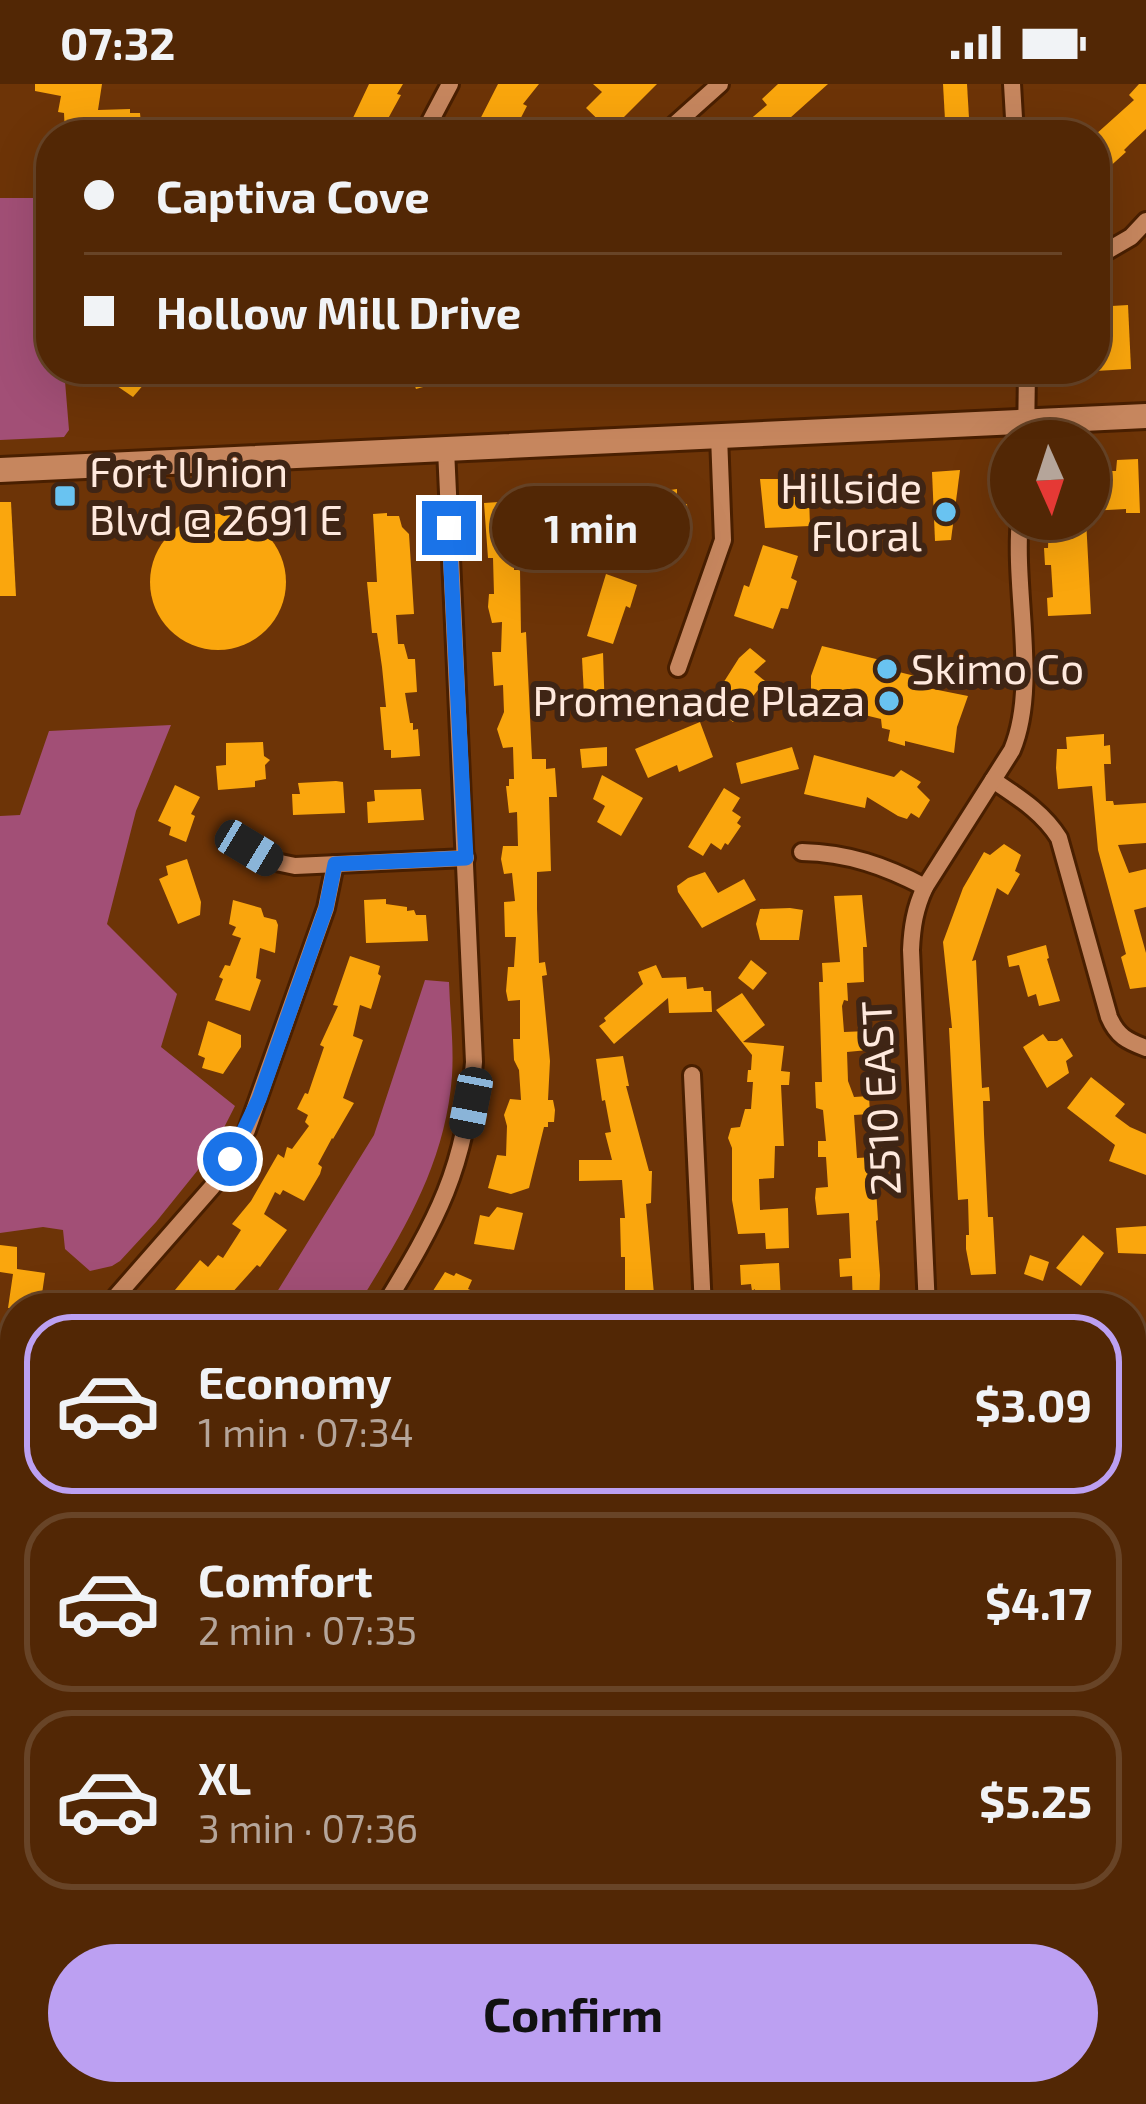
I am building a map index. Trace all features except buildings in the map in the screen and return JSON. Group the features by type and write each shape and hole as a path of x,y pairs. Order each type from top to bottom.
{"main road":[{"path":"1110,421 1146,416"},
{"path":"0,470 719,436 990,432"}],"street":[{"path":"431,120 450,84"},
{"path":"680,120 720,84"},
{"path":"1012,84 1014,120"},
{"path":"1110,249 1146,221"},
{"path":"1027,384 1027,420"},
{"path":"678,668 723,540 719,436"},
{"path":"392,1293 430,1232 448,1190 471,1103 474,1062 446,449"},
{"name":"2510 EAST","path":"926,1293 911,950 916,905 1021,728 1018,540"},
{"path":"993,780 1032,807 1059,838 1109,1017 1115,1031 1146,1048"},
{"path":"249,848 271,861 295,866 466,858"},
{"path":"802,852 866,860 925,887"},
{"path":"119,1293 212,1186 247,1130 326,908 335,864"},
{"path":"692,1075 702,1293"}],"shaded area":[{"path":"0,198 36,198 36,384 65,384 69,430 64,437 0,440"},
{"path":"171,725 136,811 107,924 177,994 161,1047 235,1106 210,1155 156,1222 120,1261 90,1271 65,1249 63,1230 43,1227 0,1233 0,816 20,815 49,731"},
{"path":"425,980 449,982 452,1064 448,1109 431,1169 389,1253 365,1293 276,1293 374,1135"}],"place":[{"name":"Fort Union Blvd @ 2691 E","path":"65,496"},
{"name":"Hillside Floral","path":"946,512"},
{"name":"Skimo Co","path":"887,669"},
{"name":"Promenade Plaza","path":"889,701"}],"route":[{"path":"230,1159 259,1099 326,908 335,864 466,858 449,528"}]}
